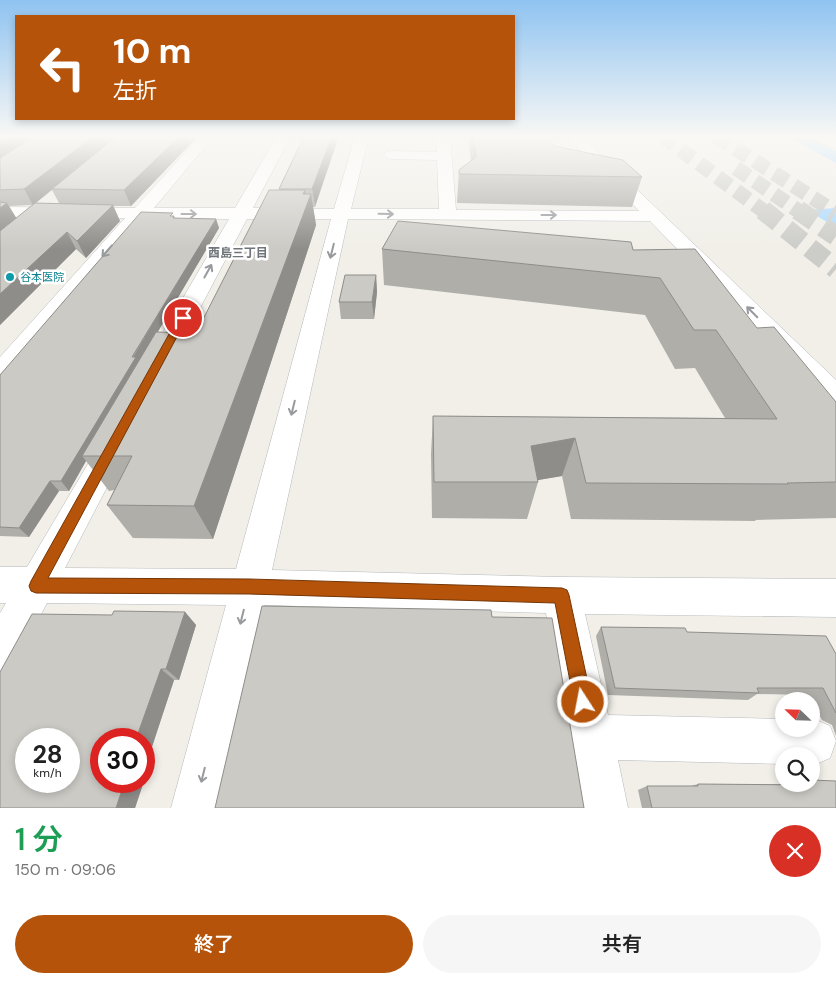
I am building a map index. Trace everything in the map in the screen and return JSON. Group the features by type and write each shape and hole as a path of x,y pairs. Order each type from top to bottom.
{"street":[{"path":"0,373 174,174"},
{"path":"145,388 263,174"},
{"path":"196,808 352,174"},
{"path":"445,174 448,215"},
{"path":"613,174 836,396"},
{"path":"19,229 53,200"},
{"path":"0,212 656,216"},
{"path":"0,652 126,422"},
{"path":"0,586 249,587 562,595 836,598"},
{"path":"562,595 604,808"},
{"path":"590,737 814,742"}],"water":[{"path":"836,208 836,228 808,210"}],"building":[{"path":"0,174 44,174 24,189 0,190"},
{"path":"71,174 141,174 124,190 52,189"},
{"path":"286,174 318,174 312,189 279,189"},
{"path":"459,174 638,174 642,177"},
{"path":"269,190 305,190 303,194 311,194 194,506 107,505 132,456 82,456 156,332 196,333"},
{"path":"0,202 7,203 0,208"},
{"path":"35,203 113,205 77,241 67,232 0,294 0,231"},
{"path":"141,212 173,213 170,216 174,216 173,218 216,219 132,357 136,357 61,481 50,481 19,528 0,527 0,375"},
{"path":"398,221 631,242 633,250 695,249 757,328 774,327 836,402 836,482 788,484 586,483 575,438 531,446 538,482 434,482 433,416 777,419 716,330 694,330 660,278 382,249"},
{"path":"345,275 376,275 372,302 339,302"},
{"path":"262,606 491,610 492,617 552,618 584,808 215,808"},
{"path":"114,611 185,612 166,669 161,669 140,728 90,728 90,793 121,793 116,808 0,808 0,672 32,614 112,615"},
{"path":"601,627 685,628 687,632 826,636 836,654 836,713 823,688 757,688 759,693 615,688"},
{"path":"820,780 836,781 836,808 652,808 647,786 698,786 698,784 775,785 775,792 820,792"}],"tunnel":[{"path":"713,174 765,212"},
{"path":"744,174 800,212"},
{"path":"775,174 835,212"},
{"path":"763,210 836,269"},
{"path":"798,210 836,236"}],"place":[{"name":"谷本医院","path":"10,277"}],"district":[{"name":"酉島三丁目","path":"238,253"}],"route":[{"path":"183,318 36,586 249,587 562,595 583,702"}]}
